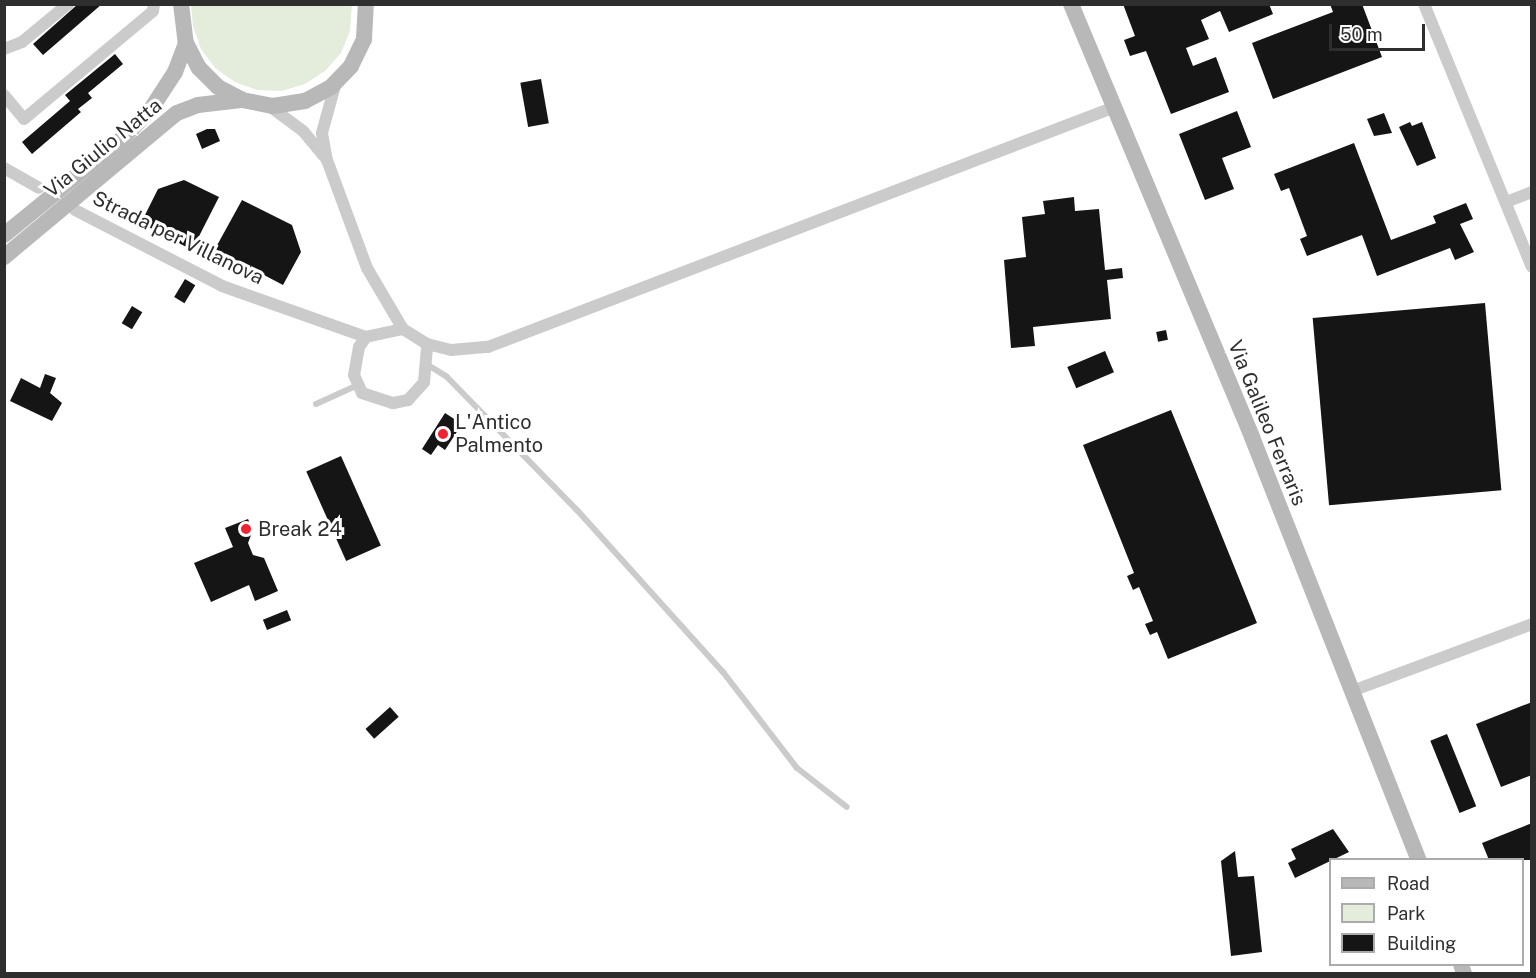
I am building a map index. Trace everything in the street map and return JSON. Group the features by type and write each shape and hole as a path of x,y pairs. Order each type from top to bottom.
{"street":[{"path":"4,49 22,42 68,4"},
{"path":"4,95 24,119 153,11 154,4"},
{"path":"181,4 186,44 205,74 218,87 242,100 268,105 305,101 336,82 351,66 364,39 368,6"},
{"name":"Via Galileo Ferraris","path":"1071,4 1112,108 1252,437 1418,858"},
{"path":"1424,4 1532,267"},
{"name":"Via Giulio Natta","path":"4,235 123,138 151,109 169,82 186,44"},
{"path":"336,82 322,134 327,160 367,268 403,329 428,344 451,350 488,347 1112,108"},
{"name":"Via Giulio Natta","path":"4,257 177,113 198,105 242,100"},
{"path":"268,105 303,131 327,160"},
{"path":"4,168 39,188"},
{"path":"1506,202 1532,192"},
{"name":"Strada per Villanova","path":"75,210 222,286 366,338"},
{"path":"403,329 366,338 354,362 358,385 362,393 379,401 393,403 408,400 424,382 428,365 428,344"},
{"path":"1352,692 1532,624"}],"lane":[{"path":"428,365 447,377 577,510 723,672 797,768 847,807"},
{"path":"316,404 358,385"}],"green space":[{"path":"352,4 350,31 341,53 325,71 305,84 282,91 257,90 235,82 215,68 201,49 193,26 191,5"}],"building":[{"path":"78,4 102,4 43,55 33,44"},
{"path":"1123,4 1269,4 1273,14 1229,32 1220,11 1201,20 1209,39 1186,48 1193,66 1216,57 1229,92 1171,114 1146,51 1130,56 1124,40 1135,36"},
{"path":"1330,4 1362,4 1382,57 1273,99 1252,43 1333,12"},
{"path":"115,54 123,64 88,93 92,98 78,109 81,112 32,154 22,142 70,101 65,95"},
{"path":"541,79 549,123 528,127 520,83"},
{"path":"1237,111 1251,147 1222,158 1234,189 1205,200 1179,134"},
{"path":"1384,113 1392,133 1374,136 1367,119"},
{"path":"1410,122 1412,126 1422,122 1436,158 1417,166 1399,127"},
{"path":"207,129 215,129 220,141 202,149 196,134"},
{"path":"1354,143 1391,240 1436,223 1433,216 1466,203 1473,219 1460,224 1474,252 1455,260 1450,248 1377,276 1362,235 1307,256 1300,239 1307,236 1289,188 1281,191 1274,174"},
{"path":"184,180 219,197 192,250 141,223 158,189"},
{"path":"1074,197 1075,211 1099,209 1105,270 1122,268 1123,278 1107,280 1111,319 1033,327 1035,346 1011,348 1004,260 1026,257 1022,217 1045,214 1043,201"},
{"path":"242,200 292,225 301,252 283,285 215,249"},
{"path":"185,279 195,285 184,303 174,297"},
{"path":"1485,303 1501,490 1329,505 1313,318"},
{"path":"132,306 142,312 132,329 122,323"},
{"path":"1166,330 1168,340 1158,342 1156,332"},
{"path":"1105,351 1114,372 1076,388 1067,367"},
{"path":"45,374 56,378 50,393 62,403 52,421 10,401 21,378 40,388"},
{"path":"1171,410 1257,623 1168,659 1157,632 1150,635 1145,624 1153,621 1139,587 1133,590 1127,576 1134,573 1083,445"},
{"name":"L'Antico Palmento","path":"445,413 462,424 445,450 438,445 431,455 422,449"},
{"path":"341,456 381,546 346,561 306,471"},
{"path":"248,519 253,530 248,543 253,555 264,558 278,591 255,601 249,585 211,602 194,563 233,547 225,528"},
{"path":"287,610 291,620 267,630 263,620"},
{"path":"1532,702 1532,775 1501,787 1476,724"},
{"path":"390,707 399,717 374,739 365,729"},
{"path":"1447,734 1476,806 1460,813 1430,741"},
{"path":"1532,823 1532,860 1488,858 1482,843"},
{"path":"1333,829 1349,852 1337,858 1329,858 1329,862 1295,878 1288,863 1296,859 1291,849"},
{"path":"1235,851 1238,877 1254,876 1262,952 1231,956 1221,861"}],"place":[{"name":"L'Antico Palmento","path":"443,434"},
{"name":"Break 24","path":"246,529"}]}
